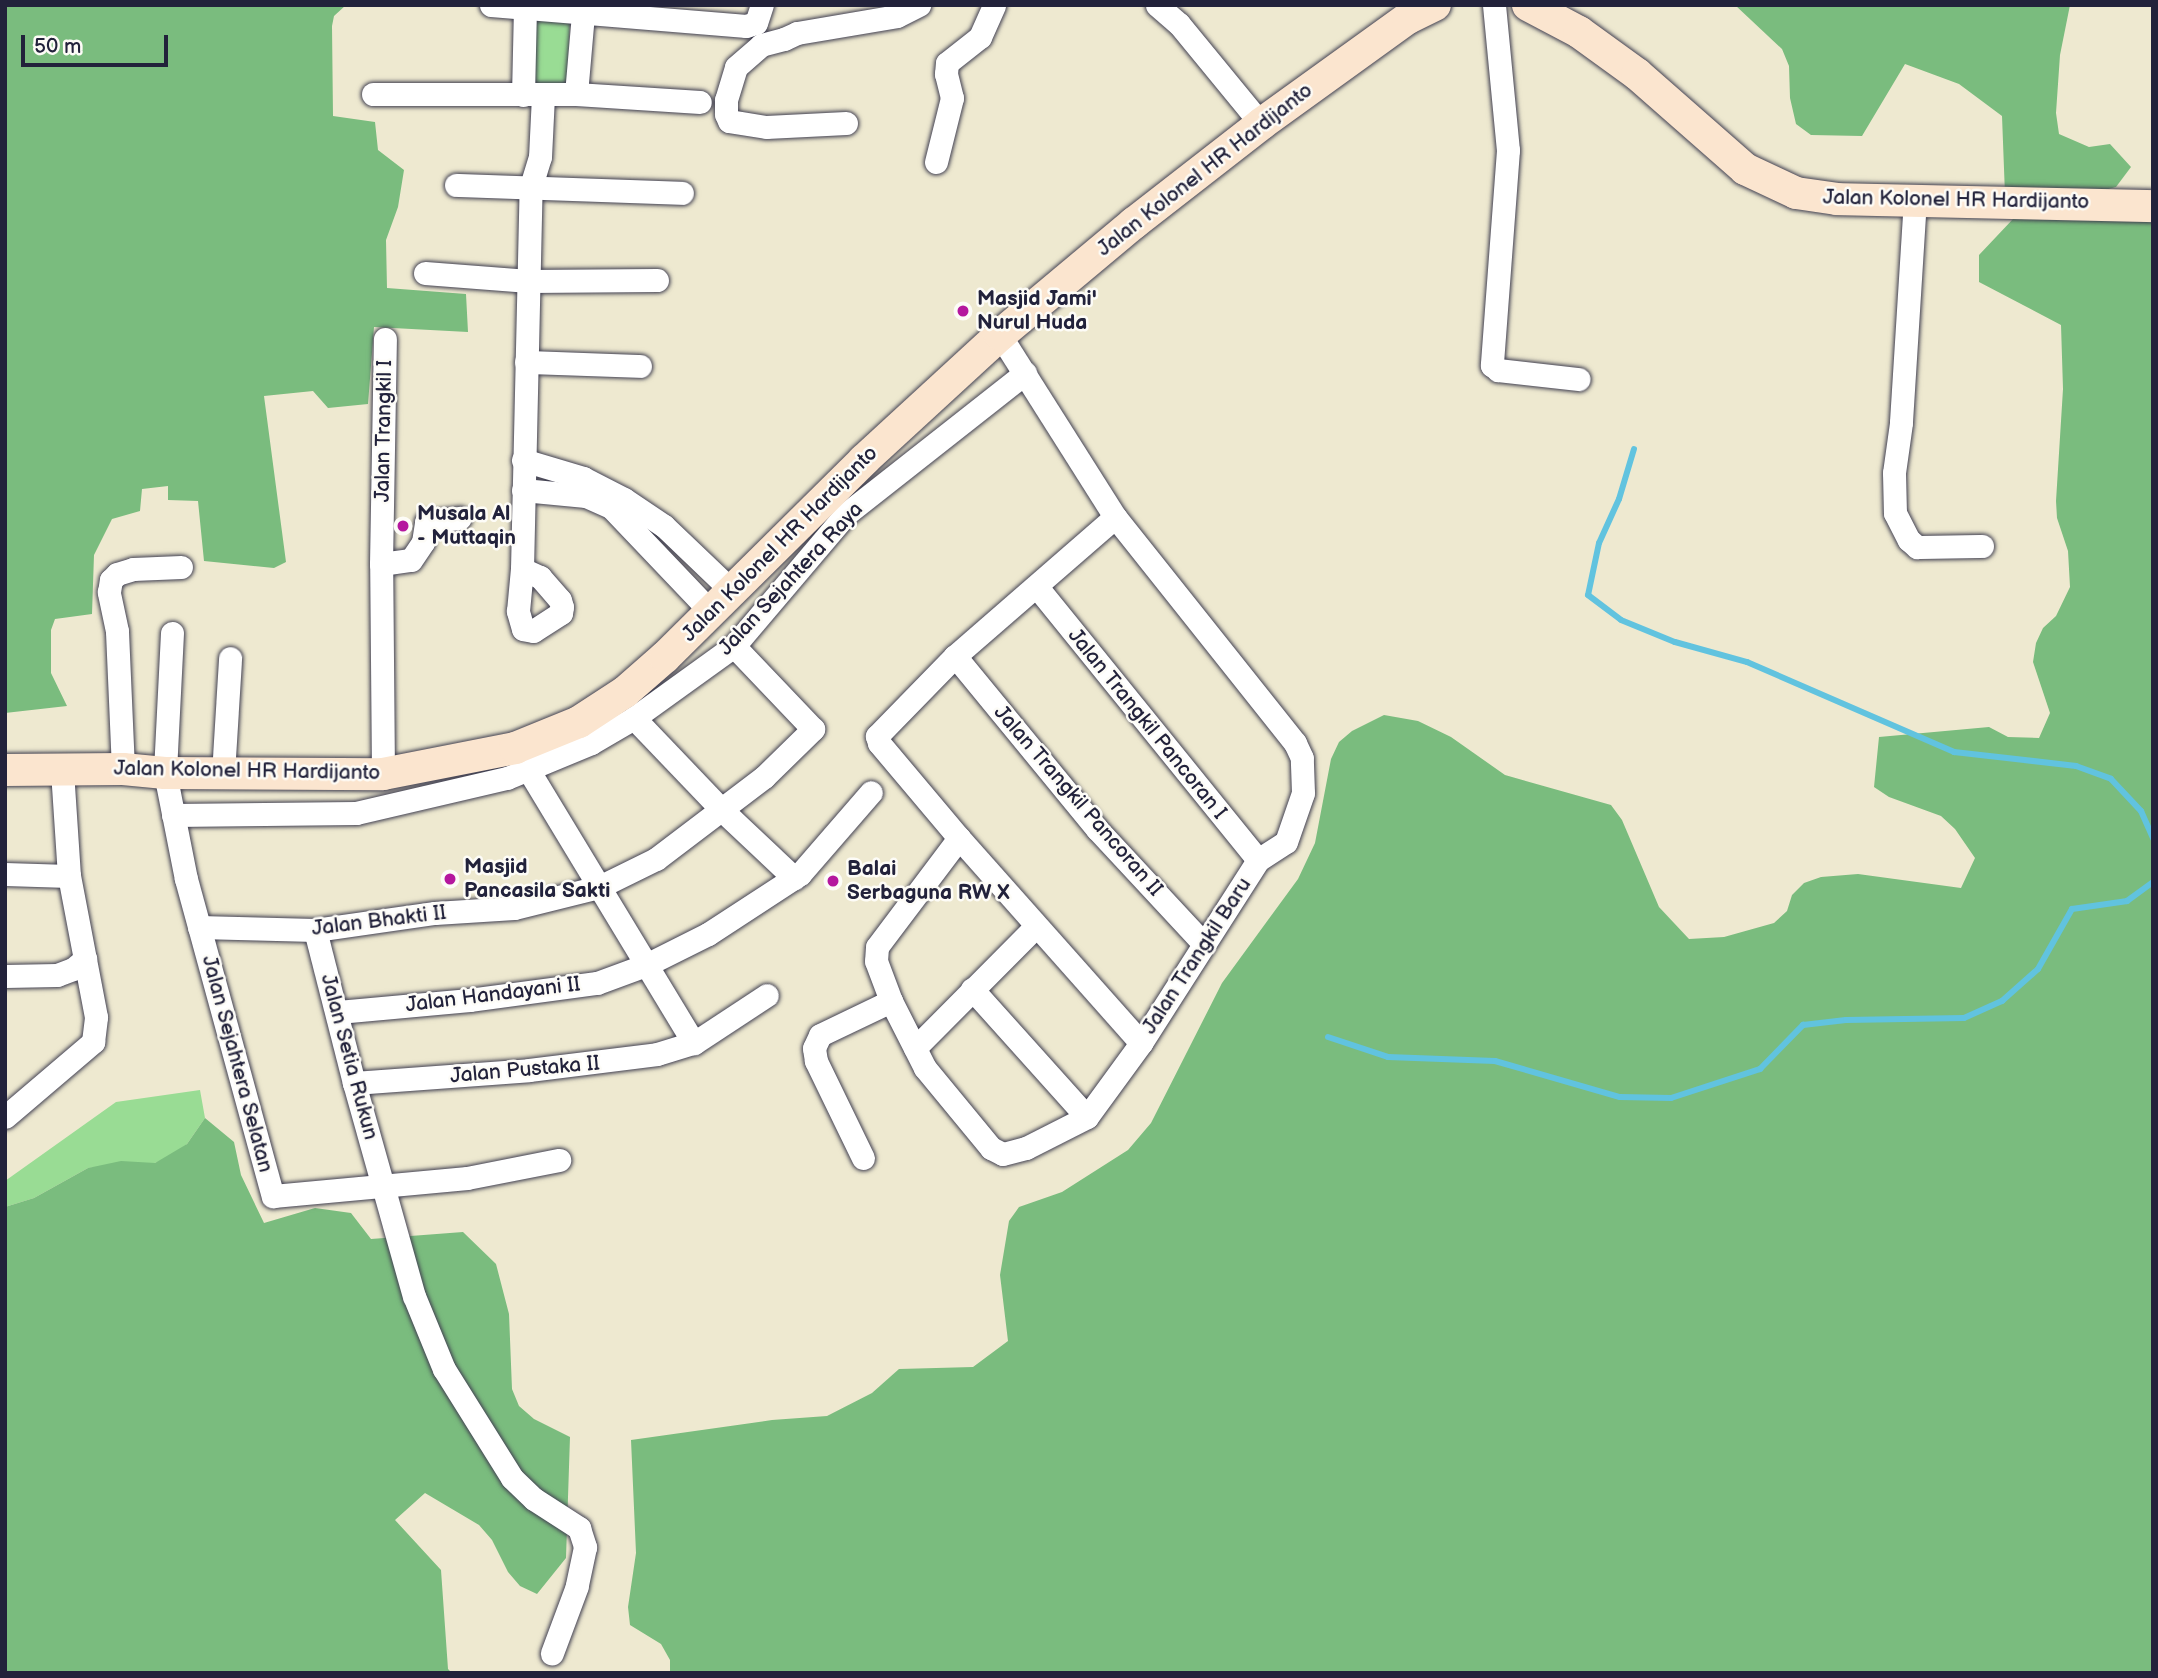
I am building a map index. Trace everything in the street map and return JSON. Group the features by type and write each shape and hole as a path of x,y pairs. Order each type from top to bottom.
{"main road":[{"name":"Jalan Kolonel HR Hardijanto","path":"5,770 123,769 165,773 368,775 585,732 723,602 864,460 1000,335 1134,223 1261,124 1408,18 1435,5"},
{"name":"Jalan Kolonel HR Hardijanto","path":"1528,5 1579,32 1637,74 1745,169 1796,192 1816,197 2153,206"}],"street":[{"path":"491,5 746,26 757,23 762,5"},
{"path":"846,123 766,127 729,121 726,100 736,67 761,45 797,33 897,16 919,5"},
{"path":"936,162 953,98 946,74 947,62 980,37 994,5"},
{"path":"1157,5 1179,24 1261,124"},
{"path":"1494,5 1508,150 1492,365 1498,370 1578,379"},
{"path":"522,569 531,186 540,157 524,9"},
{"path":"576,94 583,14"},
{"path":"373,94 576,94 700,102"},
{"path":"456,185 682,192"},
{"path":"1915,199 1901,423 1894,473 1895,513 1909,540 1917,547 1982,546"},
{"path":"425,273 529,281 657,280"},
{"name":"Jalan Trangkil Baru","path":"1000,335 1115,517 1299,750 1303,793 1286,842 1258,860 1141,1043 1035,927 879,743 877,736 955,656 1115,517"},
{"name":"Jalan Trangkil I","path":"356,813 368,775 381,564 385,339"},
{"path":"526,362 640,366"},
{"name":"Jalan Sejahtera Raya","path":"173,815 356,813 529,771 585,732 634,718 734,646 846,514 1025,373"},
{"path":"523,460 582,487 624,499 664,526 723,602"},
{"path":"523,490 582,487"},
{"path":"381,564 411,560 424,542 426,522 460,518"},
{"path":"123,769 117,631 109,592 111,580 117,574 132,569 181,567"},
{"name":"Jalan Trangkil Pancoran I","path":"1037,587 1258,860"},
{"name":"Jalan Sejahtera Selatan","path":"172,633 165,773 199,927 273,1196 467,1178 559,1160"},
{"name":"Jalan Bhakti II","path":"199,927 315,930 435,913 514,908 599,887 656,859 723,811 764,777 813,729 734,646"},
{"name":"Jalan Trangkil Pancoran II","path":"955,656 1097,829 1203,943"},
{"path":"223,774 230,658"},
{"path":"634,718 723,811 794,878"},
{"path":"5,1117 93,1042 96,1017 69,876 62,771"},
{"path":"529,771 694,1043 767,995"},
{"name":"Jalan Handayani II","path":"338,1012 469,1000 597,983 646,965 709,934 794,878 871,792"},
{"path":"959,838 877,947 876,961 891,1001 925,1068 997,1153 1026,1148 1087,1117 1141,1043"},
{"path":"5,874 69,876"},
{"path":"915,1048 1035,927"},
{"name":"Jalan Setia Rukun","path":"315,930 354,1083 414,1296 444,1369 512,1478 534,1499 579,1528 584,1547 577,1586 552,1653"},
{"path":"5,976 57,975 73,969 85,959"},
{"path":"972,989 1087,1117"},
{"path":"863,1158 816,1061 814,1048 820,1035 891,1001"},
{"name":"Jalan Pustaka II","path":"354,1083 615,1061 694,1043"}],"green space":[{"path":"5,5 346,5 334,16 332,26 333,116 375,122 378,150 404,170 398,207 386,240 387,288 466,294 468,332 374,327 368,404 328,408 313,391 264,396 286,562 274,568 204,561 198,501 168,500 168,486 142,489 140,511 112,519 94,555 92,614 55,619 51,630 51,673 67,706 5,713"},
{"path":"1735,5 2070,5 2060,55 2056,113 2059,134 2089,147 2110,144 2131,167 2116,187 2089,194 2153,220 2153,1673 670,1673 670,1660 661,1644 630,1625 628,1607 636,1553 631,1440 772,1420 827,1416 872,1393 899,1369 973,1367 1008,1341 1000,1275 1009,1221 1019,1207 1062,1192 1128,1150 1151,1123 1222,983 1298,879 1315,843 1331,759 1339,742 1352,731 1384,715 1418,721 1451,737 1505,775 1611,805 1622,820 1659,907 1689,939 1724,937 1774,923 1787,911 1792,895 1804,883 1821,877 1858,874 1961,888 1975,858 1955,829 1941,816 1889,797 1874,787 1879,737 1989,727 2008,737 2039,738 2050,713 2033,662 2036,643 2043,628 2056,616 2070,587 2068,551 2057,518 2056,501 2063,389 2061,325 1979,282 1979,255 2013,219 2005,195 2002,116 1959,84 1905,64 1862,136 1811,135 1796,124 1790,98 1789,66 1782,49"},
{"path":"534,19 570,20 567,88 531,87"},
{"path":"200,1090 205,1118 187,1144 172,1156 155,1163 88,1168 34,1198 5,1207 5,1181 116,1102"},
{"path":"205,1118 234,1142 241,1175 264,1223 315,1208 351,1213 371,1239 463,1232 496,1264 509,1314 512,1389 519,1406 534,1419 570,1437 566,1558 537,1594 520,1586 508,1572 492,1540 479,1525 425,1493 395,1520 441,1570 448,1669 452,1673 5,1673 5,1207 34,1198 88,1168 121,1161 155,1163 187,1144"}],"waterway":[{"path":"1634,449 1619,499 1599,543 1588,595 1621,620 1675,642 1747,662 1954,752 2076,766 2111,779 2141,811 2153,838"},
{"path":"1328,1037 1388,1057 1495,1061 1620,1097 1671,1098 1760,1069 1803,1025 1846,1020 1964,1018 2002,1001 2038,969 2072,909 2127,901 2153,882"}],"place":[{"name":"Masjid Jami' Nurul Huda","path":"963,311"},
{"name":"Musala Al - Muttaqin","path":"403,526"},
{"name":"Masjid Pancasila Sakti","path":"450,879"},
{"name":"Balai Serbaguna RW X","path":"833,881"}]}
